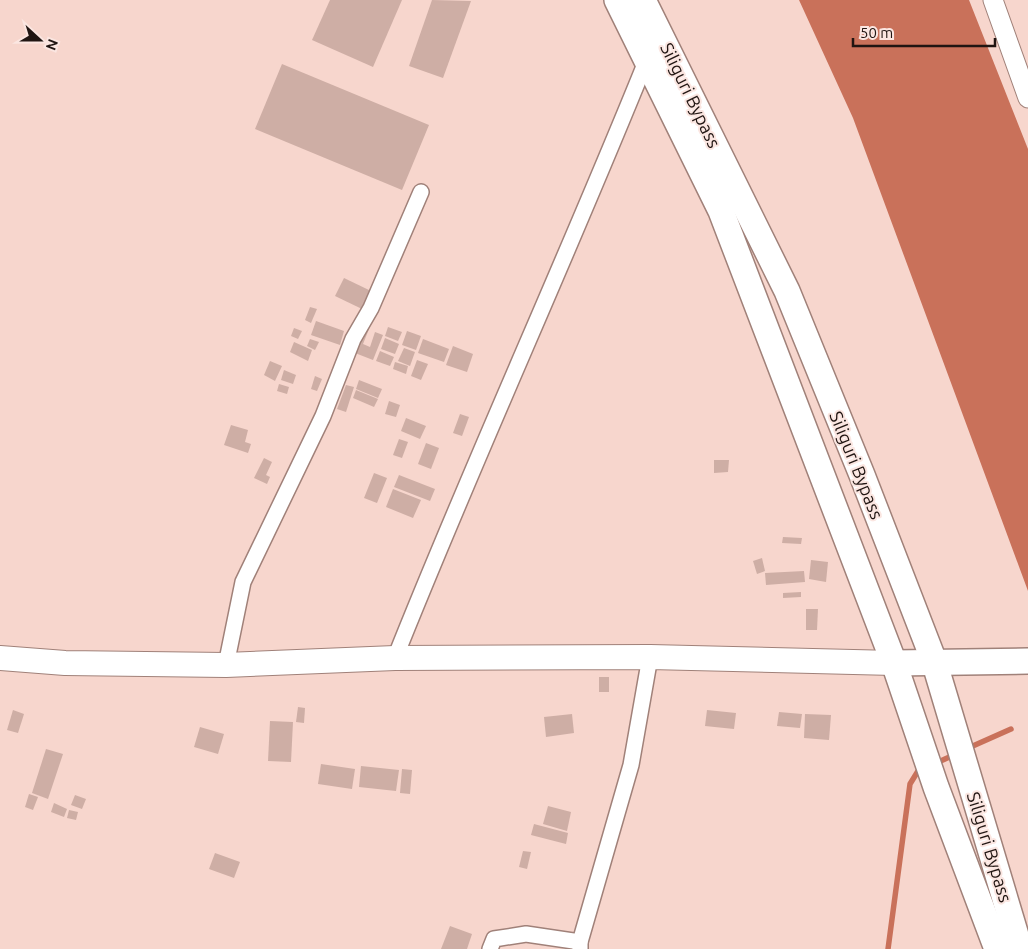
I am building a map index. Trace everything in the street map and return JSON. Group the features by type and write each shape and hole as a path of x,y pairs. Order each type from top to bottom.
{"highway":[{"path":"617,0 721,211 894,663 936,787 997,949"},
{"name":"Siliguri Bypass","path":"644,0 787,291 934,661 1020,949"},
{"path":"894,663 1024,661"}],"main road":[{"path":"0,658 65,663 226,665 395,658 650,657 894,663"}],"street":[{"path":"993,0 1028,98"},
{"path":"395,658 437,551 576,233 647,59"},
{"path":"226,665 243,582 323,416 353,339 371,308 421,192"},
{"path":"490,949 494,939 526,934 580,945 631,765 650,657"}],"shaded area":[{"path":"799,0 969,0 1028,149 1028,591 853,118"}],"building":[{"path":"330,0 402,0 373,67 312,40"},
{"path":"432,0 471,1 443,78 409,66"},
{"path":"282,64 429,125 402,190 255,129"},
{"path":"344,278 371,291 362,309 335,296"},
{"path":"310,307 317,309 311,323 305,320"},
{"path":"316,321 344,331 340,345 311,335"},
{"path":"388,327 402,332 398,341 385,336"},
{"path":"294,328 302,331 298,339 291,336"},
{"path":"365,328 369,329 363,344 370,347 375,332 383,335 373,360 355,353"},
{"path":"407,331 421,336 416,350 402,345"},
{"path":"385,338 399,344 395,354 381,349"},
{"path":"310,339 319,342 315,350 307,346"},
{"path":"423,339 449,349 444,362 418,353"},
{"path":"294,342 312,350 308,361 290,352"},
{"path":"453,346 473,354 467,372 446,365"},
{"path":"404,348 415,352 410,366 398,361"},
{"path":"380,351 394,357 390,366 376,361"},
{"path":"417,360 428,364 421,380 411,376"},
{"path":"270,361 282,366 275,381 264,375"},
{"path":"395,362 408,366 406,374 393,369"},
{"path":"284,370 296,375 293,384 281,380"},
{"path":"315,376 322,379 317,391 311,389"},
{"path":"359,380 382,389 378,398 356,389"},
{"path":"279,384 289,387 287,394 277,391"},
{"path":"346,385 354,387 346,412 337,409"},
{"path":"356,390 378,399 374,407 353,398"},
{"path":"389,401 400,405 396,417 385,414"},
{"path":"460,414 469,417 462,436 453,433"},
{"path":"406,418 426,426 420,439 401,431"},
{"path":"231,425 248,430 245,442 251,444 248,453 224,445"},
{"path":"399,439 408,442 402,458 393,455"},
{"path":"426,443 439,448 431,469 418,464"},
{"path":"264,458 272,462 266,475 270,477 267,484 254,478"},
{"path":"714,460 729,460 728,472 714,473"},
{"path":"374,473 387,478 377,503 364,498"},
{"path":"399,475 435,489 430,501 394,487"},
{"path":"393,489 421,500 413,518 386,507"},
{"path":"783,537 802,538 801,544 782,543"},
{"path":"762,558 765,571 757,574 753,561"},
{"path":"811,560 828,562 826,582 809,579"},
{"path":"804,571 805,582 766,585 765,573"},
{"path":"801,592 801,597 783,598 783,593"},
{"path":"806,609 818,609 817,630 806,630"},
{"path":"599,677 609,677 609,692 599,692"},
{"path":"298,707 305,708 304,723 296,722"},
{"path":"13,710 24,714 18,733 7,730"},
{"path":"707,710 736,713 734,729 705,726"},
{"path":"779,712 802,714 800,728 777,726"},
{"path":"572,714 574,733 546,737 544,717"},
{"path":"805,714 831,715 829,740 804,738"},
{"path":"270,721 293,722 291,762 268,761"},
{"path":"200,727 224,734 218,754 194,747"},
{"path":"46,749 63,754 48,799 32,793"},
{"path":"321,764 355,769 352,789 318,784"},
{"path":"361,766 399,770 396,791 359,787"},
{"path":"402,769 412,770 410,794 400,793"},
{"path":"29,794 38,797 33,810 25,807"},
{"path":"75,795 86,799 82,809 71,805"},
{"path":"54,803 67,809 64,817 51,812"},
{"path":"548,806 571,812 567,831 543,824"},
{"path":"69,810 78,812 76,820 67,818"},
{"path":"534,824 568,833 566,844 531,835"},
{"path":"523,851 531,852 527,869 519,867"},
{"path":"215,853 240,862 234,878 209,869"},
{"path":"450,926 472,934 467,949 441,949"}],"waterway":[{"path":"966,749 1011,729"},
{"path":"934,764 956,754"},
{"path":"888,949 910,784 918,771 924,769"}]}
